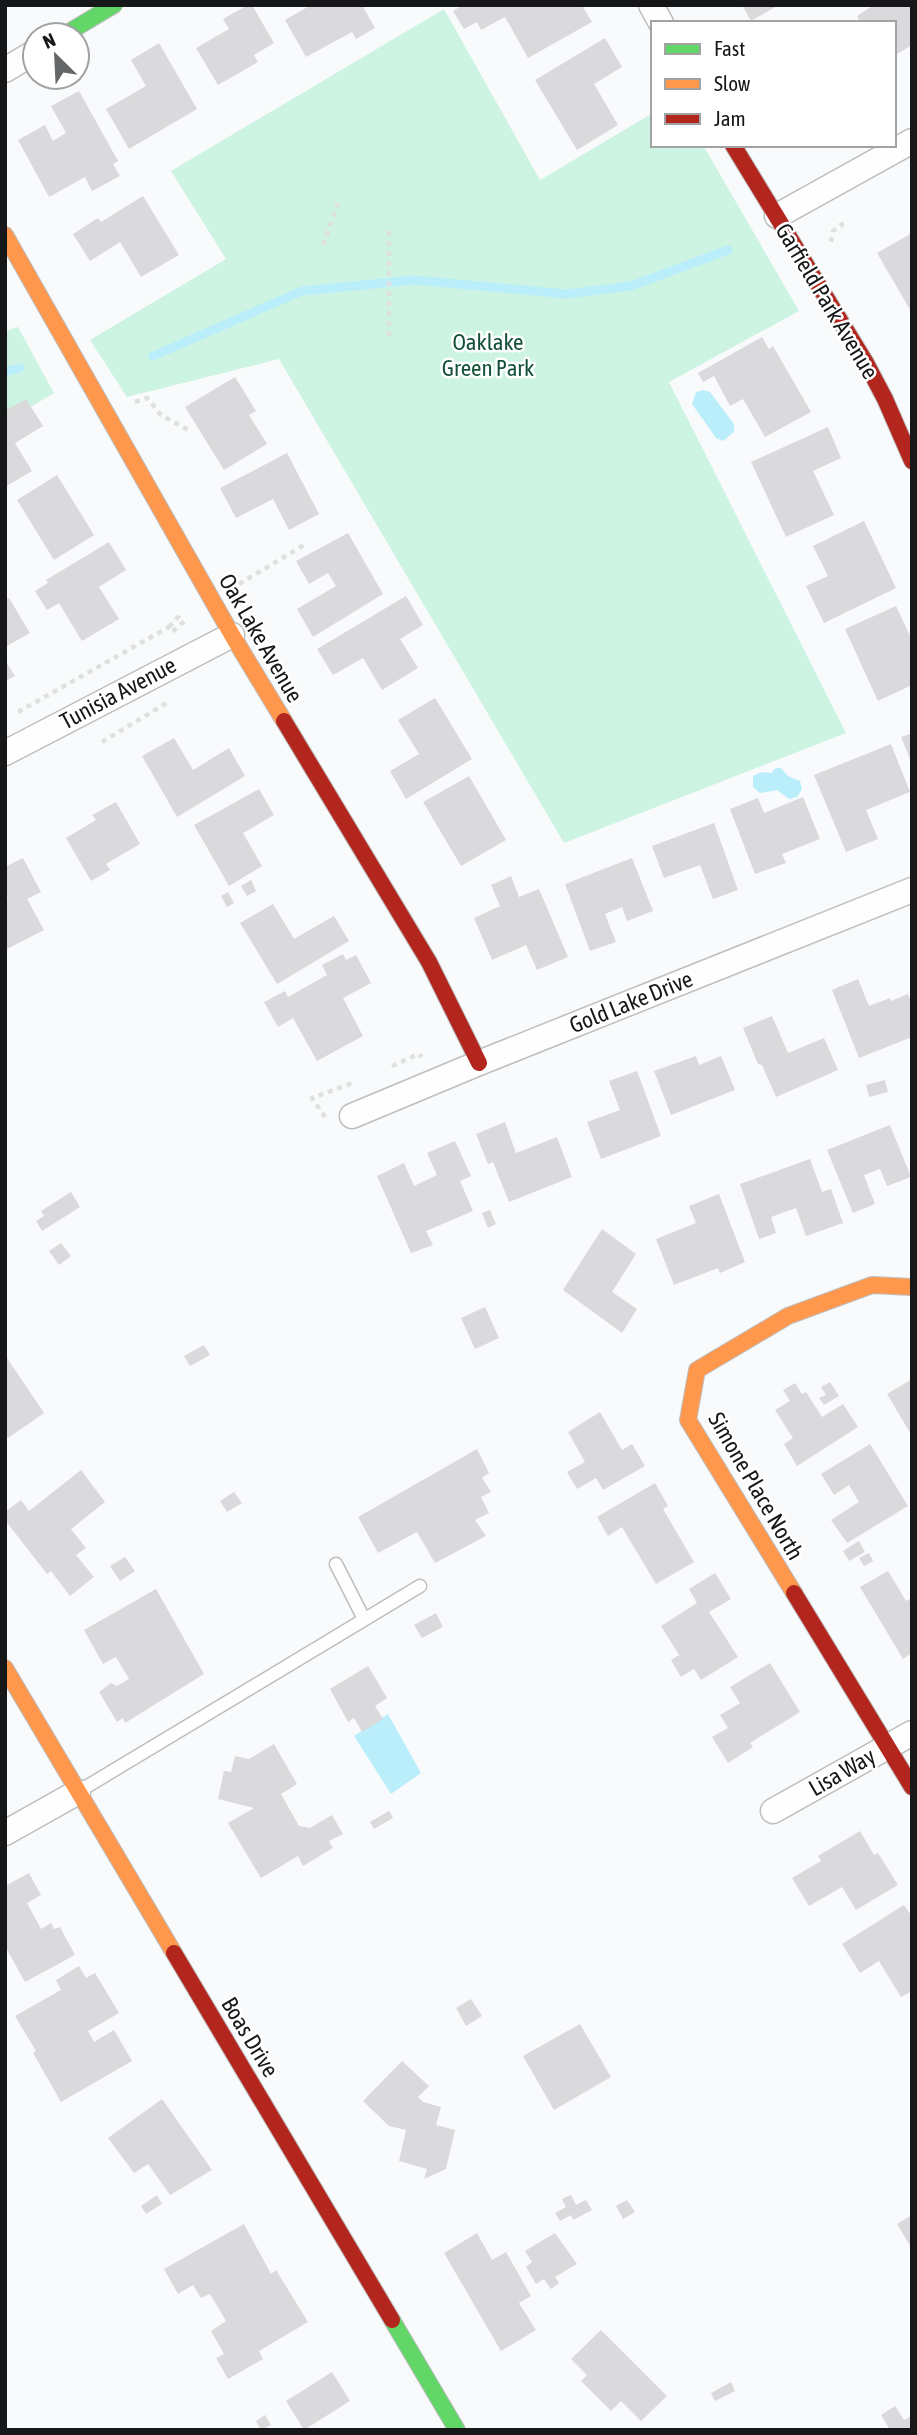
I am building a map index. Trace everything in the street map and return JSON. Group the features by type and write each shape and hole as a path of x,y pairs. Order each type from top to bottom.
{"street":[{"path":"87,21 114,5"},
{"path":"651,5 660,21"},
{"path":"5,70 21,60"},
{"path":"777,216 912,141"},
{"name":"Garfield Park Avenue","path":"734,147 866,363 912,461"},
{"name":"Oak Lake Avenue","path":"5,235 232,635 429,962 479,1063"},
{"name":"Tunisia Avenue","path":"5,753 87,708 232,635"},
{"name":"Gold Lake Drive","path":"352,1116 912,890"},
{"name":"Simone Place North","path":"912,1287 873,1285 788,1317 697,1370 688,1420 912,1787"},
{"name":"Boas Drive","path":"5,1668 457,2430"},
{"name":"Lisa Way","path":"773,1811 912,1732"},
{"path":"5,1833 78,1792"}],"lane":[{"path":"336,1564 364,1619"},
{"path":"78,1792 420,1586"}],"path":[{"path":"323,245 338,203"},
{"path":"832,250 830,240 834,231 842,225 840,222"},
{"path":"389,231 390,339"},
{"path":"134,402 147,398 161,415 188,430"},
{"path":"235,586 303,545"},
{"path":"17,713 169,626 179,616 180,606"},
{"path":"169,626 172,632 181,626 190,611"},
{"path":"102,742 181,694"}],"green space":[{"name":"Oaklake Green Park","path":"444,9 540,180 651,114 651,147 704,147 799,311 669,382 846,733 564,843 279,359 127,397 90,340 226,259 171,171"},
{"path":"18,327 54,393 5,422 5,331"}],"water":[{"path":"696,392 710,392 734,424 734,432 723,441 716,438 692,404"},
{"path":"776,768 781,768 788,776 800,781 802,789 797,797 789,799 777,790 760,793 753,787 753,776 762,772 771,773"},
{"path":"388,1714 421,1773 391,1794 354,1736"}],"building":[{"path":"252,5 274,43 254,55 258,62 218,85 196,48 229,29 223,19"},
{"path":"311,5 362,5 375,28 356,39 352,32 306,57 285,20"},
{"path":"463,5 582,5 592,22 528,58 505,17 481,30 477,22 464,29 453,11"},
{"path":"742,5 779,5 751,21"},
{"path":"874,5 912,5 912,45 896,55 896,21 860,21 857,16"},
{"path":"605,38 622,67 594,84 618,125 577,150 535,80"},
{"path":"159,43 197,109 129,149 106,109 146,86 131,60"},
{"path":"79,91 118,161 113,164 120,176 92,191 85,177 49,197 18,140 45,125 53,141 66,133 51,106"},
{"path":"143,196 179,255 141,277 120,242 90,261 73,234 98,218 101,222"},
{"path":"912,233 912,313 877,253"},
{"path":"762,337 769,349 773,346 811,412 765,437 743,399 730,406 714,376 703,382 698,373"},
{"path":"235,377 256,411 249,415 267,444 224,470 185,407"},
{"path":"26,399 43,426 15,443 32,471 5,487 5,411"},
{"path":"828,427 841,458 813,471 834,515 786,537 751,462"},
{"path":"287,453 319,514 289,530 273,499 236,518 220,488"},
{"path":"57,475 94,535 54,560 17,500"},
{"path":"864,521 896,588 824,623 806,586 828,576 813,546"},
{"path":"348,533 383,594 313,637 297,609 336,586 328,573 309,584 296,561"},
{"path":"109,542 126,570 99,587 119,619 82,641 59,603 47,610 35,591 48,583 46,580"},
{"path":"406,596 423,625 400,639 418,668 382,690 363,658 333,675 317,649"},
{"path":"9,598 30,633 5,647 5,600"},
{"path":"896,606 912,640 912,685 878,701 845,629"},
{"path":"5,660 15,676 5,681"},
{"path":"435,698 472,759 406,799 390,771 419,754 398,720"},
{"path":"912,733 912,764 901,737"},
{"path":"174,738 193,770 229,748 245,776 177,817 142,756"},
{"path":"891,744 910,792 866,810 878,839 846,852 814,775"},
{"path":"469,776 506,840 461,866 423,802"},
{"path":"259,789 274,815 243,833 262,866 229,886 194,825"},
{"path":"803,797 820,839 782,854 786,863 755,874 730,809 758,798 764,813"},
{"path":"116,802 140,844 106,864 110,870 91,881 66,838 96,820 92,815"},
{"path":"714,823 738,890 713,899 700,865 664,878 652,846"},
{"path":"23,858 41,892 27,899 44,930 5,950 5,898 8,897 5,892 5,867"},
{"path":"632,858 653,911 627,921 622,907 605,914 616,942 590,951 565,884"},
{"path":"511,876 519,897 539,889 568,957 537,970 526,945 492,960 474,918 500,906 491,885"},
{"path":"251,880 256,891 247,896 241,886"},
{"path":"228,892 234,903 227,907 221,896"},
{"path":"273,904 294,939 334,916 349,941 277,984 240,923"},
{"path":"343,954 346,960 356,955 371,983 343,998 363,1036 317,1061 293,1018 278,1027 264,1002 285,991 288,997 327,975 322,965"},
{"path":"858,979 869,1006 908,994 912,1004 912,1037 859,1058 832,990"},
{"path":"772,1016 788,1053 824,1038 838,1070 776,1097 743,1028"},
{"path":"696,1056 699,1065 721,1056 735,1090 671,1115 654,1071"},
{"path":"637,1071 661,1136 601,1159 587,1122 620,1110 609,1081"},
{"path":"885,1080 888,1092 869,1097 866,1085"},
{"path":"505,1122 516,1153 557,1137 572,1177 509,1202 493,1162 488,1164 476,1134"},
{"path":"890,1125 911,1177 887,1186 880,1169 864,1175 875,1204 853,1213 827,1150"},
{"path":"455,1141 471,1176 460,1181 473,1211 426,1231 433,1245 411,1253 377,1176 404,1163 414,1186 437,1175 427,1153"},
{"path":"810,1159 822,1192 831,1189 843,1223 806,1236 796,1208 771,1217 776,1233 759,1239 740,1184"},
{"path":"71,1192 80,1207 42,1231 36,1221 44,1216 41,1211"},
{"path":"719,1194 745,1262 720,1273 718,1268 674,1285 656,1239 696,1223 689,1206"},
{"path":"490,1210 496,1224 488,1228 482,1213"},
{"path":"602,1229 636,1254 612,1292 637,1309 622,1333 563,1290"},
{"path":"61,1243 71,1256 59,1265 49,1251"},
{"path":"485,1307 499,1338 475,1349 461,1318"},
{"path":"204,1345 210,1355 190,1366 184,1356"},
{"path":"5,1355 44,1413 8,1438 5,1434"},
{"path":"912,1379 912,1436 887,1394"},
{"path":"830,1382 839,1396 824,1405 819,1398 826,1395 821,1387"},
{"path":"795,1383 802,1394 806,1392 822,1417 843,1404 858,1427 797,1466 784,1444 793,1438 775,1410 790,1401 783,1390"},
{"path":"600,1412 622,1450 632,1444 645,1466 603,1490 596,1478 577,1489 567,1472 585,1462 568,1432"},
{"path":"870,1444 908,1506 847,1543 831,1520 859,1502 849,1485 834,1495 821,1474"},
{"path":"477,1449 489,1473 482,1478 491,1492 481,1497 489,1513 475,1520 486,1536 435,1563 417,1532 378,1553 358,1517"},
{"path":"81,1470 105,1502 71,1529 86,1548 76,1555 94,1577 70,1596 51,1571 47,1574 5,1520 5,1512 21,1500 29,1511"},
{"path":"655,1483 668,1506 663,1509 694,1562 656,1584 622,1527 608,1536 597,1517"},
{"path":"234,1492 242,1503 227,1512 220,1501"},
{"path":"859,1541 865,1552 849,1561 843,1551"},
{"path":"869,1553 873,1561 864,1566 859,1558"},
{"path":"125,1557 135,1571 120,1581 110,1566"},
{"path":"888,1571 906,1601 912,1598 912,1653 903,1659 860,1587"},
{"path":"715,1573 731,1599 709,1612 738,1657 701,1680 694,1669 681,1677 671,1660 679,1655 661,1626 697,1603 689,1589"},
{"path":"156,1589 204,1674 125,1723 123,1718 117,1722 99,1692 111,1683 117,1686 129,1679 116,1657 103,1664 84,1630"},
{"path":"436,1613 443,1627 422,1638 414,1625"},
{"path":"770,1663 800,1712 750,1743 753,1747 728,1763 712,1737 728,1728 720,1715 740,1703 730,1687"},
{"path":"368,1666 387,1698 375,1706 383,1719 362,1732 354,1718 348,1722 330,1689"},
{"path":"274,1744 297,1784 281,1794 299,1826 310,1828 332,1815 343,1834 329,1841 333,1848 303,1866 298,1856 261,1878 228,1823 254,1808 218,1799 224,1771 231,1772 235,1756 249,1759"},
{"path":"389,1811 393,1818 374,1829 370,1822"},
{"path":"860,1831 874,1855 878,1853 898,1885 856,1910 842,1887 809,1906 792,1878 821,1861 818,1856"},
{"path":"29,1873 41,1895 27,1903 41,1929 51,1923 54,1929 60,1927 75,1955 25,1982 5,1946 5,1886"},
{"path":"904,1905 912,1917 912,1991 901,1997 879,1961 860,1973 842,1944"},
{"path":"79,1966 86,1978 95,1973 119,2013 88,2031 94,2042 114,2030 132,2061 61,2102 15,2016 61,1990 56,1980"},
{"path":"471,1999 482,2016 466,2026 456,2008"},
{"path":"580,2024 611,2077 554,2110 523,2056"},
{"path":"402,2061 429,2086 418,2097 423,2102 441,2107 436,2125 455,2130 446,2169 424,2179 427,2169 399,2161 406,2130 389,2126 363,2101"},
{"path":"162,2099 212,2170 170,2195 148,2164 134,2173 108,2138"},
{"path":"157,2195 162,2204 146,2214 141,2206"},
{"path":"571,2195 576,2205 586,2200 592,2210 573,2220 571,2215 560,2221 555,2213 566,2207 562,2199"},
{"path":"627,2200 635,2212 623,2219 616,2206"},
{"path":"912,2215 912,2249 897,2224"},
{"path":"244,2224 271,2274 276,2270 308,2322 259,2351 263,2359 228,2379 216,2358 224,2354 211,2331 226,2321 210,2294 201,2298 193,2285 178,2294 164,2269"},
{"path":"477,2233 492,2260 506,2252 531,2296 519,2303 536,2330 501,2351 444,2253"},
{"path":"555,2233 577,2264 555,2277 559,2283 551,2289 544,2279 536,2284 526,2267 532,2262 525,2251"},
{"path":"601,2330 667,2396 641,2421 621,2401 611,2411 581,2381 587,2375 571,2359"},
{"path":"332,2372 350,2401 304,2430 286,2401"},
{"path":"731,2382 735,2391 715,2401 711,2393"},
{"path":"895,2406 904,2420 912,2416 912,2430 886,2430 889,2428 881,2415"},
{"path":"265,2415 271,2425 261,2430 256,2421"}],"waterway":[{"path":"153,356 302,291 414,280 567,294 631,286 728,250"},
{"path":"5,372 20,368"}],"traffic: fast":[{"path":"87,21 114,5"},
{"path":"392,2320 457,2430"}],"traffic: slow":[{"path":"5,235 232,635 284,721"},
{"path":"794,1593 688,1420 697,1370 788,1316 872,1285 912,1287"},
{"path":"5,1668 174,1953"}],"traffic: jam":[{"path":"734,147 866,363 912,461"},
{"path":"284,721 429,962 479,1063"},
{"path":"794,1593 912,1787"},
{"path":"174,1953 392,2320"}]}
